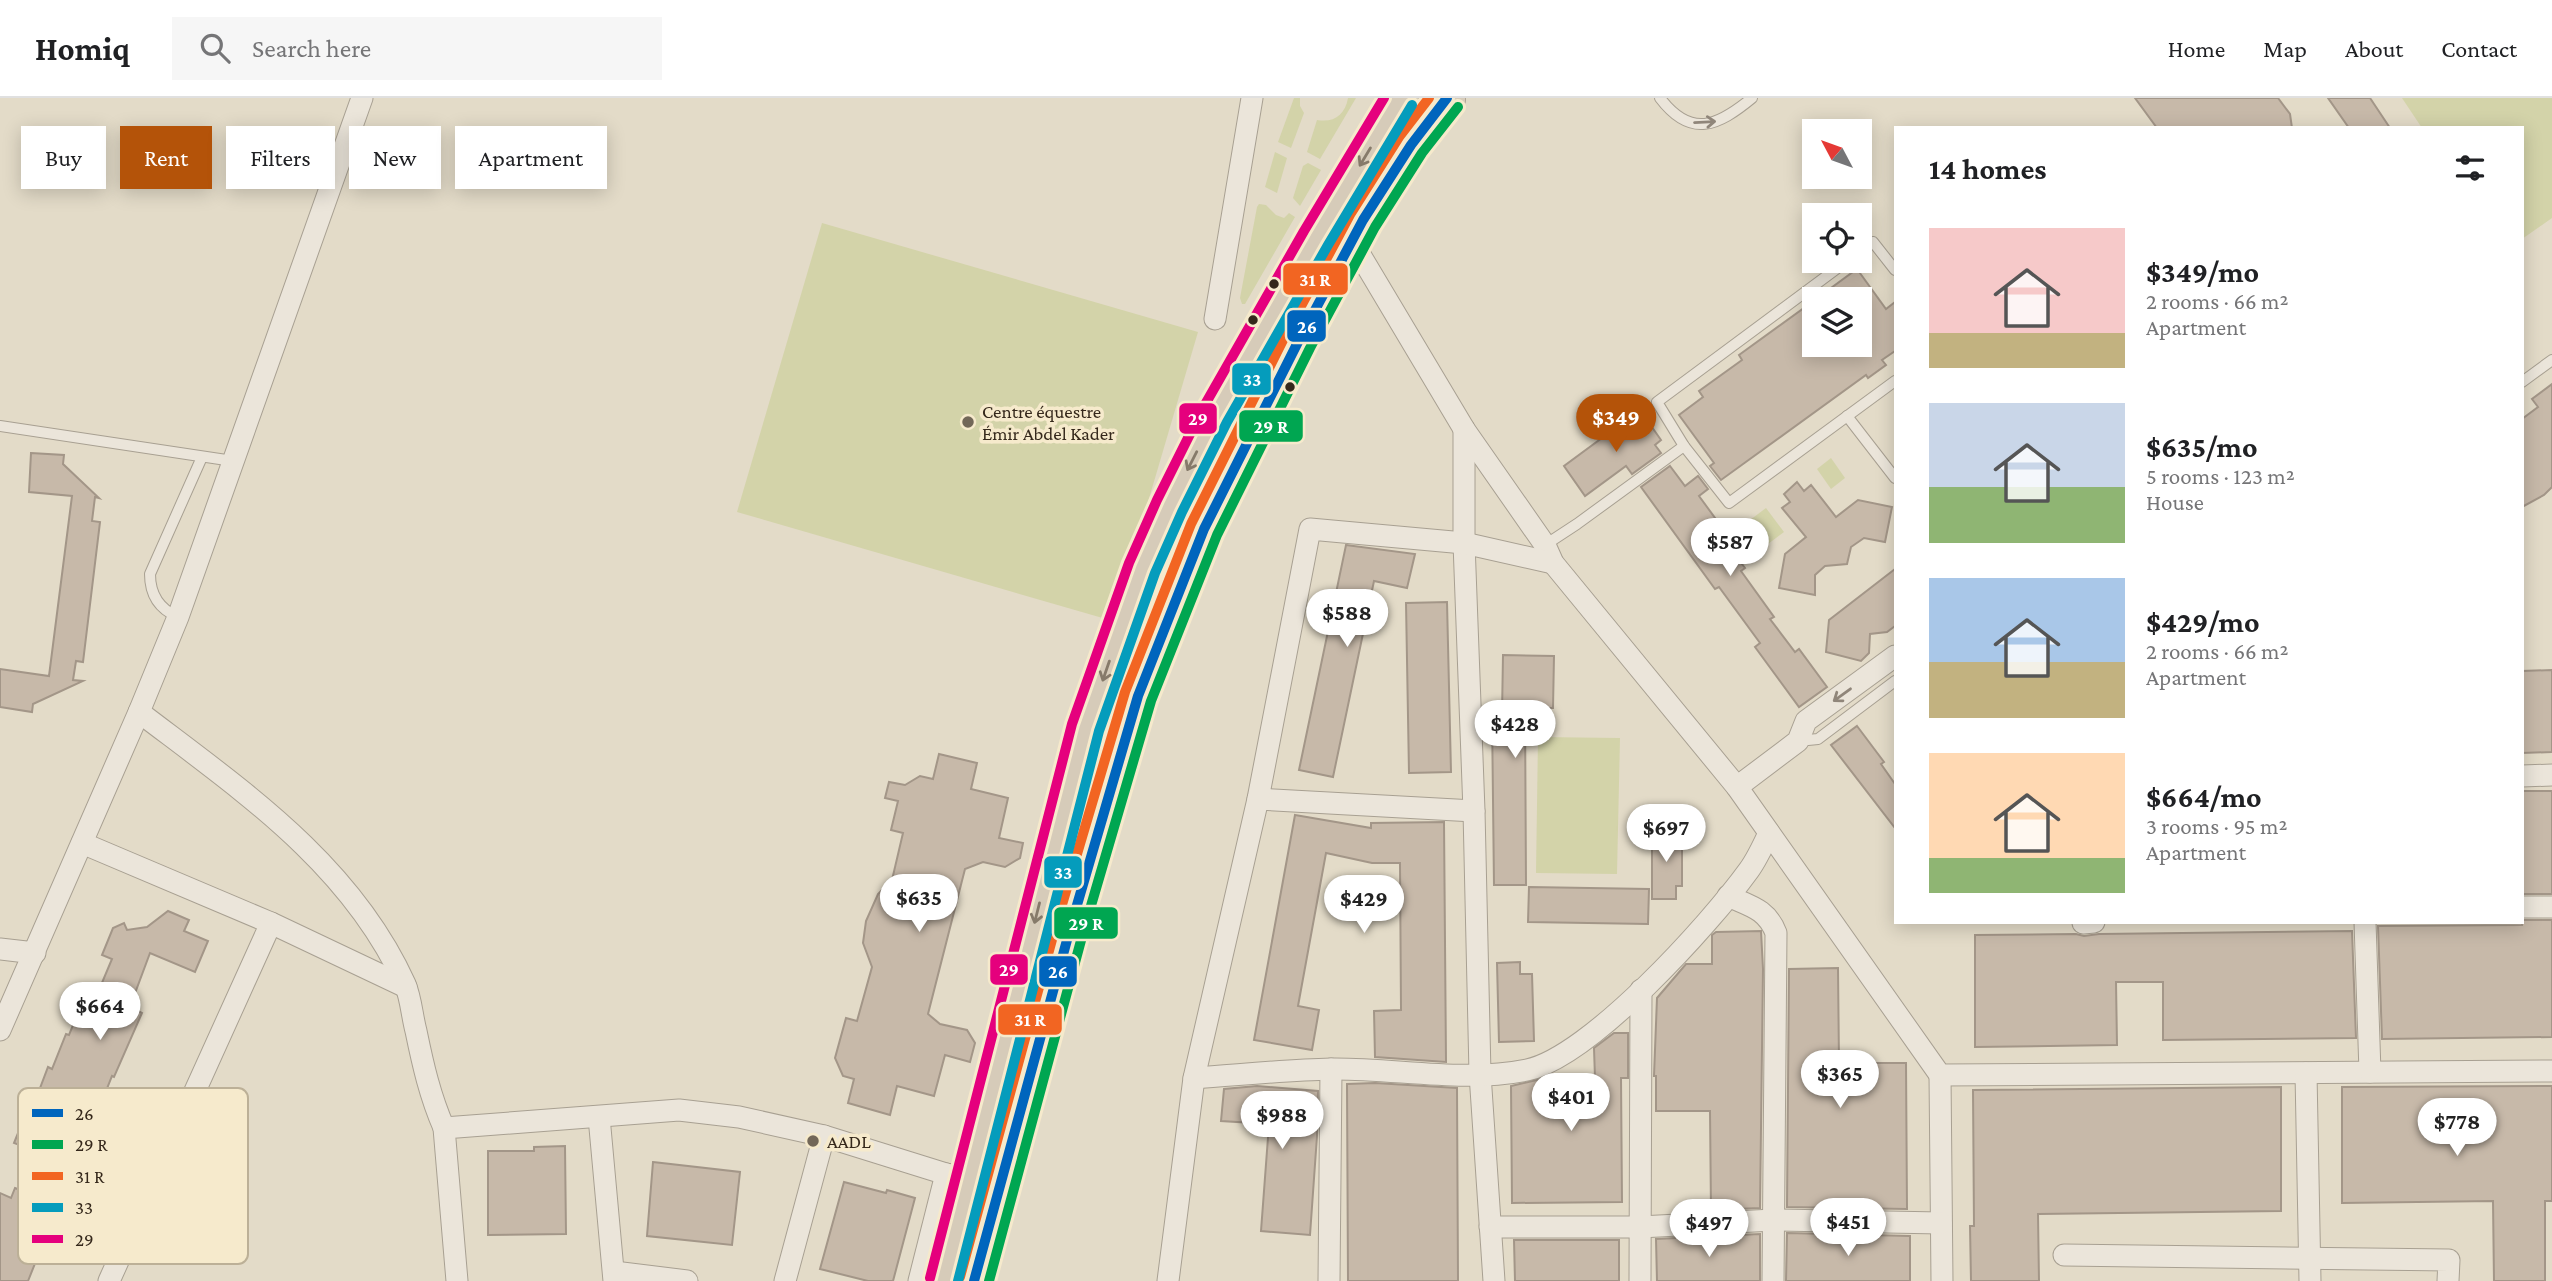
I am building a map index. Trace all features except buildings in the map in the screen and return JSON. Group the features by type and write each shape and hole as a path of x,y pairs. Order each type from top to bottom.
{"highway":[{"path":"944,1281 959,1176 1086,727 1142,569 1169,506 1215,415 1400,98"},
{"path":"974,1281 1070,929 1138,696 1204,529 1363,220 1411,145 1447,98"}],"street":[{"path":"0,1030 178,617 362,98"},
{"path":"1215,319 1252,98"},
{"path":"1353,243 1464,429 1549,554 1737,788 1940,1075 1942,1281"},
{"path":"1464,429 1464,543 1480,1074 1494,1281"},
{"path":"1168,1281 1194,1078 1258,799 1310,529 1549,554"},
{"path":"1737,788 1798,741 1806,721 1894,657"},
{"path":"139,712 262,806 341,881 377,932 406,987 431,1098 444,1128 457,1281"},
{"path":"2524,776 2552,775"},
{"path":"1258,799 1474,811"},
{"path":"1194,1078 1331,1069 1480,1074 1528,1070 1555,1060 1579,1045 1641,990 1728,896 1750,869 1769,833"},
{"path":"82,843 271,923 406,987"},
{"path":"1728,896 1771,919 1776,933 1773,1281"},
{"path":"2524,907 2552,907"},
{"path":"196,1088 271,923"},
{"path":"2365,924 2370,1072"},
{"path":"0,949 35,953"},
{"path":"1640,1281 1641,990"},
{"path":"1329,1281 1331,1069"},
{"path":"1940,1075 2552,1071"},
{"path":"2306,1073 2310,1271"},
{"path":"444,1128 679,1110 739,1117 824,1136 959,1176 919,1281"},
{"path":"599,1117 614,1277 687,1281"},
{"path":"785,1281 824,1136"},
{"path":"1490,1227 1640,1227 1773,1220 1941,1223"},
{"path":"2064,1255 2310,1271 2449,1260 2448,1281"},
{"path":"109,1281 117,1264"}],"lane":[{"path":"1660,98 1681,118 1701,124 1722,120 1752,98"},
{"path":"1872,243 1894,269"},
{"path":"1831,273 1657,402 1684,446 1729,503 1894,382"},
{"path":"2524,381 2552,360"},
{"path":"1847,416 1894,477"},
{"path":"0,426 233,461"},
{"path":"1549,554 1684,446"},
{"path":"178,617 159,605 150,585 150,574 202,457"},
{"path":"1798,741 1818,739 1894,682"}],"green space":[{"path":"1294,98 1300,98 1304,113 1291,148 1278,142"},
{"path":"1348,98 1356,98 1320,159 1307,152 1317,120 1329,120 1338,116"},
{"path":"2402,98 2552,98 2552,218 2524,238 2524,126 2421,126"},
{"path":"1275,152 1287,158 1277,193 1265,187"},
{"path":"1308,163 1321,170 1300,206 1293,198 1303,166"},
{"path":"1259,204 1266,205 1276,215 1284,218 1289,213 1295,217 1245,304 1242,304 1240,298"},
{"name":"Centre équestre Émir Abdel Kader","path":"822,223 1198,332 1113,621 737,512"},
{"path":"1831,458 1845,478 1831,489 1817,469"},
{"path":"1766,508 1784,532 1768,544 1750,520"},
{"path":"1538,737 1620,738 1617,874 1536,873"}],"transit line":[{"name":"29","path":"930,1278 1072,724 1129,563 1203,408 1384,98"},
{"path":"960,1277 1056,925 1125,692 1191,524 1285,336 1351,213 1399,137 1429,98"},
{"name":"26","path":"974,1281 1070,929 1138,696 1204,529 1363,220 1411,145 1447,98"},
{"name":"33","path":"958,1281 1099,731 1155,573 1227,422 1412,105"},
{"path":"989,1281 1083,933 1151,701 1217,535 1310,348 1375,227 1422,153 1458,107"}],"place":[{"name":"Centre équestre Émir Abdel Kader","path":"968,422"},
{"name":"AADL","path":"813,1141"}]}
